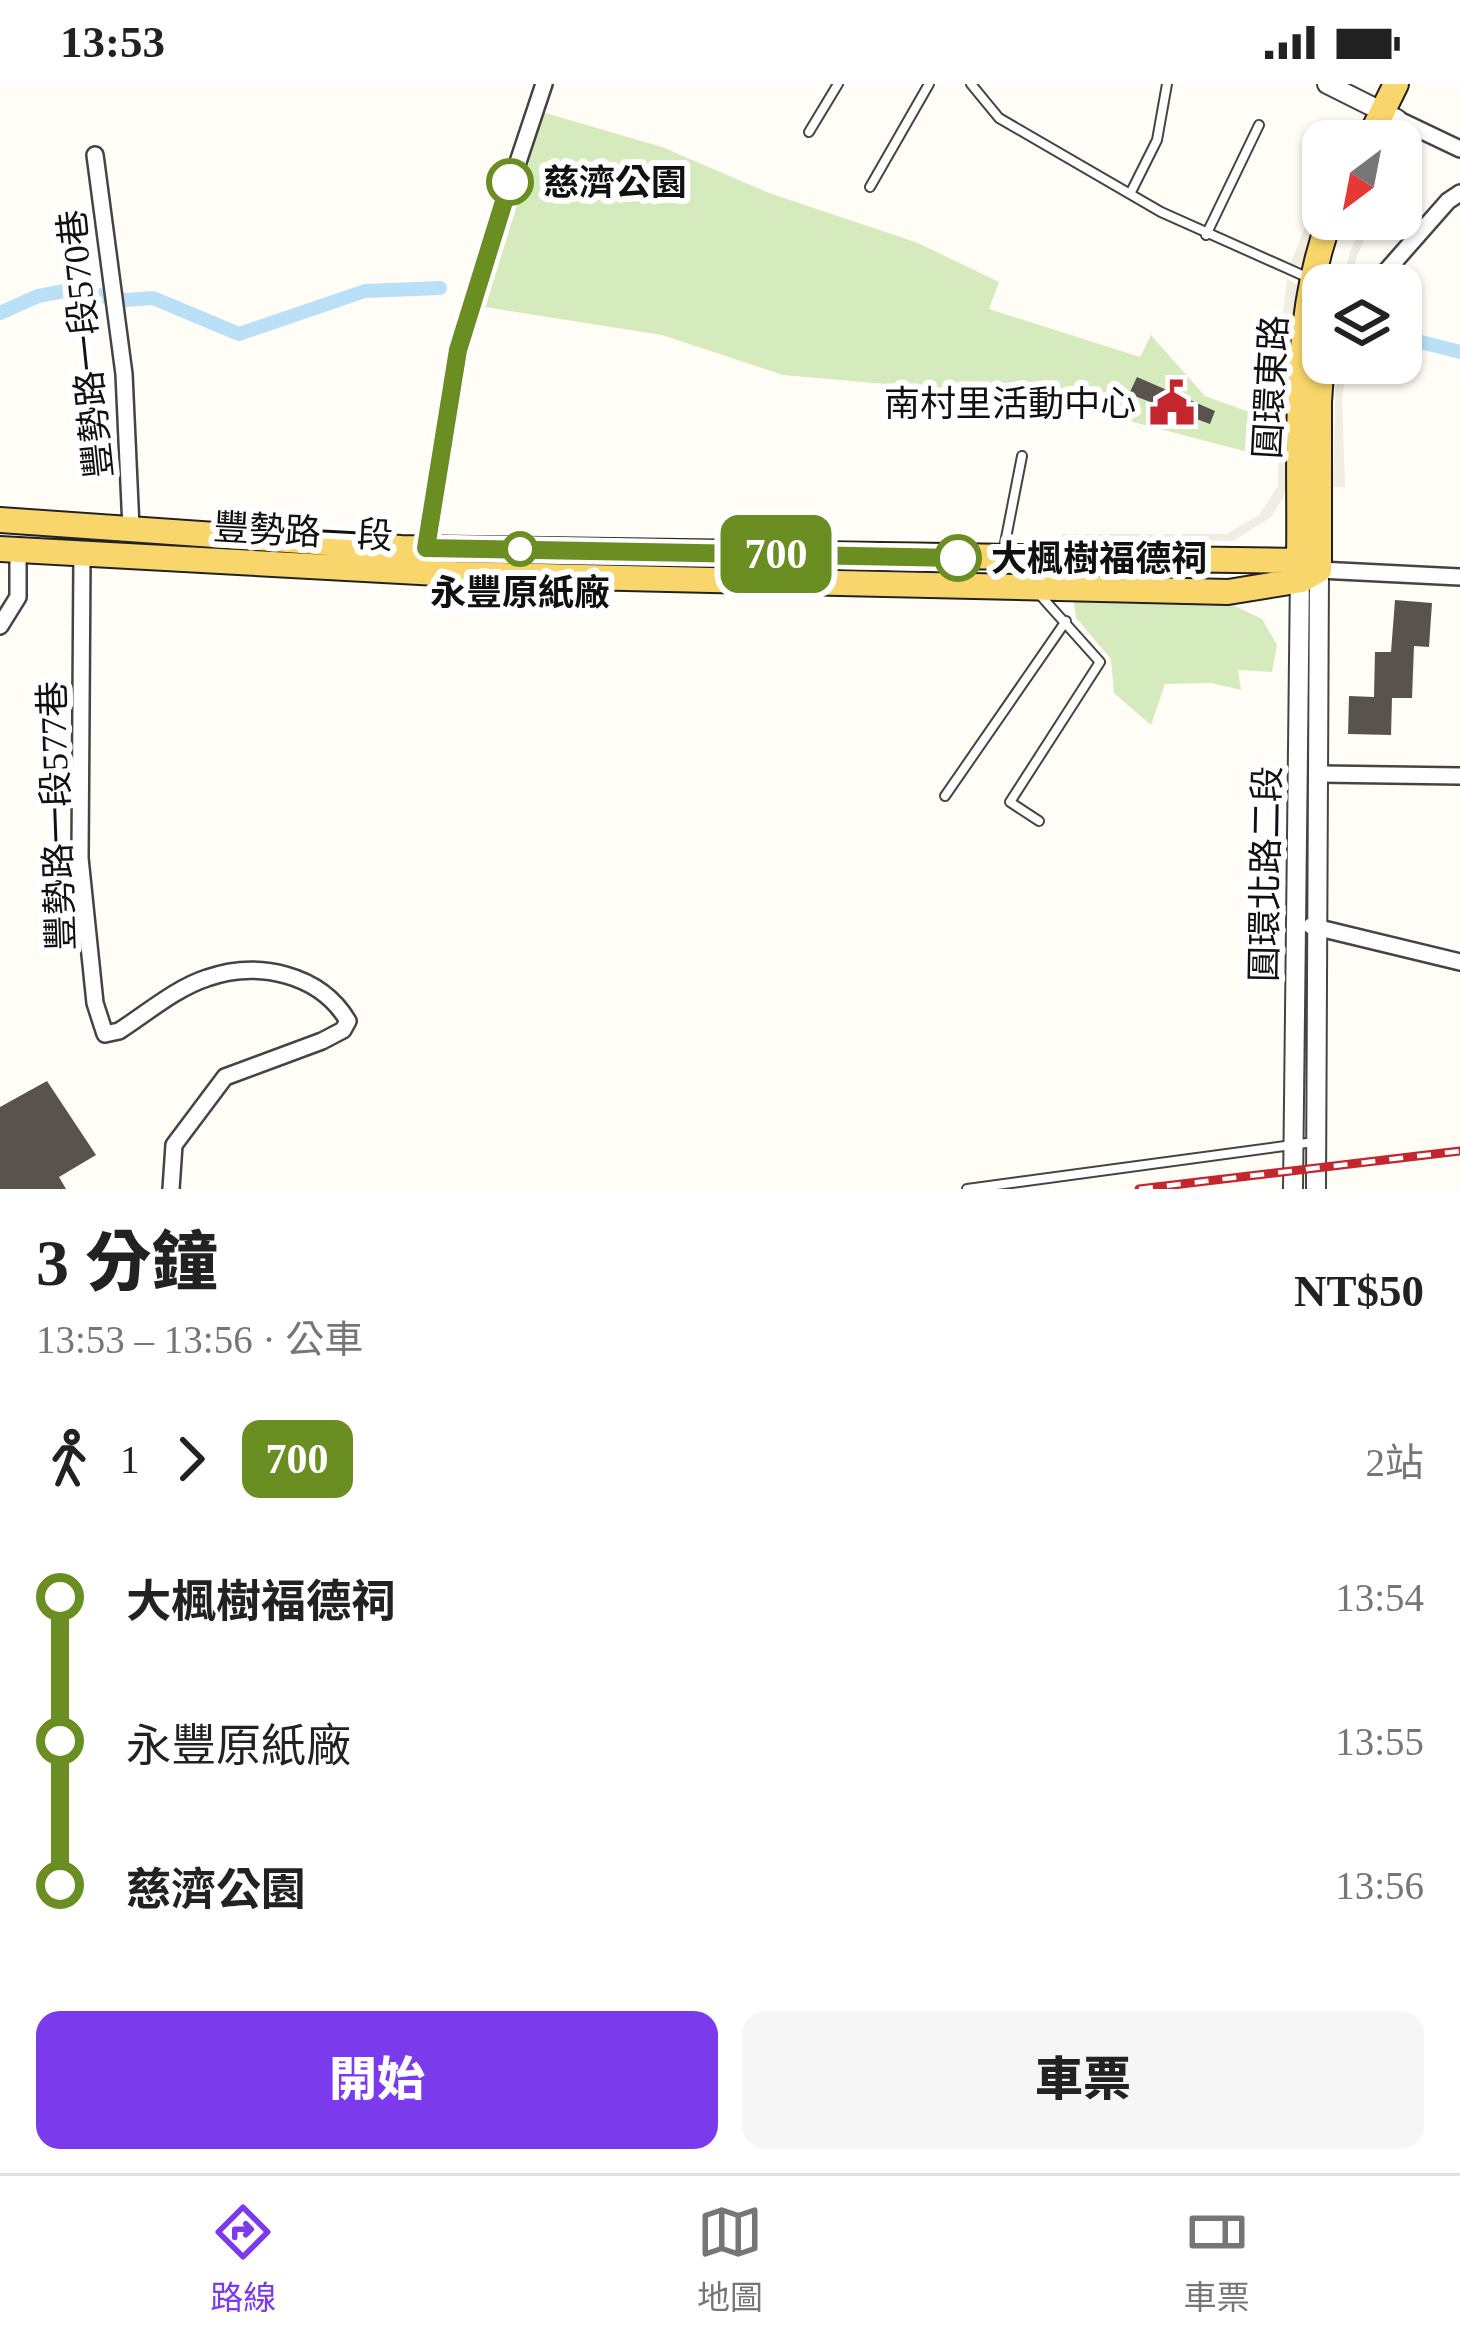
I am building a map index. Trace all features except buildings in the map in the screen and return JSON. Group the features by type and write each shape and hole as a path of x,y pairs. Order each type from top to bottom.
{"main road":[{"path":"1390,120 1396,84"},
{"path":"1392,120 1414,84"},
{"name":"圓環東路","path":"1303,384 1306,570"},
{"name":"圓環東路","path":"1306,570 1320,384"},
{"name":"豐勢路一段","path":"0,520 131,528 425,560 1033,587 1228,592 1306,570"},
{"name":"豐勢路一段","path":"9,550 82,556 425,560 1015,559 1306,570"}],"street":[{"path":"425,560 462,334 544,84"},
{"path":"1328,84 1383,120"},
{"path":"1422,136 1460,149"},
{"name":"豐勢路一段570巷","path":"95,155 124,374 131,528"},
{"path":"1392,264 1460,193"},
{"path":"0,626 18,598 9,550"},
{"name":"豐勢路一段577巷","path":"82,556 80,858 94,1003 105,1034 119,1031 206,978 230,973 286,974 307,981 337,1003 348,1021 344,1030 322,1041 225,1077 174,1145 171,1189"},
{"name":"豐勢路一段","path":"1306,570 1460,577"},
{"name":"圓環北路二段","path":"1306,570 1320,774 1316,1189"},
{"name":"圓環北路二段","path":"1293,1189 1306,570"},
{"path":"1320,774 1460,776"},
{"path":"1297,922 1460,962"}],"lane":[{"path":"809,132 838,84"},
{"path":"870,187 929,84"},
{"path":"971,84 998,118 1130,194 1206,235 1302,274"},
{"path":"1130,194 1157,140 1167,84"},
{"path":"1206,235 1259,124"},
{"path":"1022,456 1005,543 1033,587 1100,662 1010,802 1039,821"},
{"path":"946,796 1066,620"},
{"path":"967,1189 1316,1142"}],"green space":[{"path":"542,112 662,147 769,193 918,243 999,282 989,309 1140,357 1151,335 1205,396 1277,422 1271,458 1114,417 989,393 783,375 662,335 478,306"},
{"path":"1073,596 1225,601 1262,619 1277,645 1272,672 1238,670 1241,690 1211,683 1165,684 1151,725 1114,693 1111,659 1076,618"}],"shaded area":[{"path":"1302,234 1302,240 1313,240 1305,264 1290,265"},
{"path":"1355,240 1364,240 1355,264 1347,264"},
{"path":"1287,278 1299,287 1291,346 1289,463 1284,496 1271,517 1233,541 1062,540 1062,534 1226,534 1259,515 1278,486 1279,351"},
{"path":"1335,384 1344,384 1345,487 1333,487"}],"waterway":[{"path":"0,313 38,296 70,290 125,300 153,298 239,334 365,291 440,288"},
{"path":"1422,342 1460,352"}],"railway":[{"path":"1139,1189 1460,1151"}],"bus line":[{"name":"700","path":"510,182 458,350 426,548 958,558"}],"place":[{"name":"慈濟公園","path":"510,182"},
{"name":"南村里活動中心","path":"1172,403"},
{"name":"永豐原紙廠","path":"520,549"},
{"name":"大楓樹福德祠","path":"958,558"}]}
